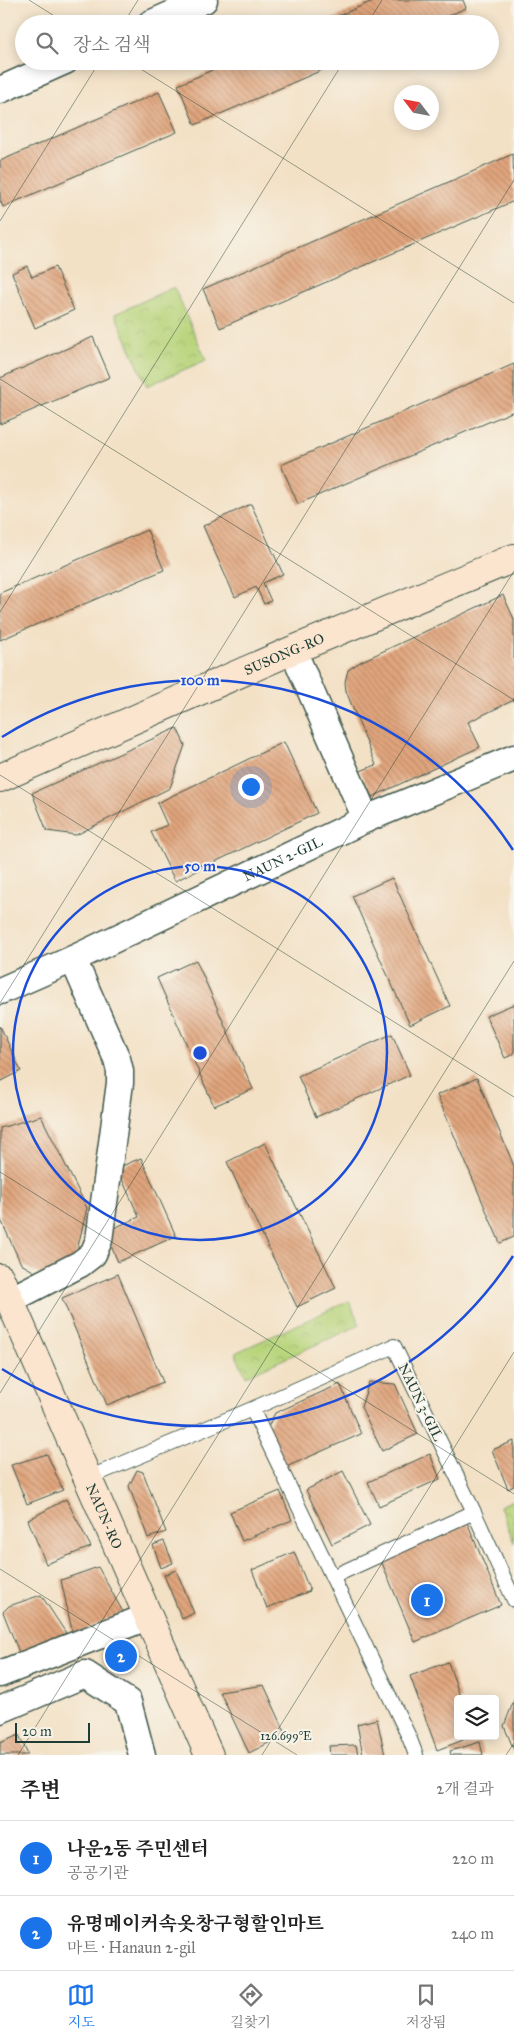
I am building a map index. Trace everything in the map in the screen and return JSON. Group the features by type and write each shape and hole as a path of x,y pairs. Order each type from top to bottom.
{"street":[{"path":"170,15 204,0"},
{"path":"0,90 45,70"},
{"name":"SUSONG-RO","path":"0,778 294,650 514,558"},
{"path":"294,650 366,819"},
{"name":"NAUN 2-GIL","path":"0,992 366,819 514,758"},
{"path":"5,1289 80,1264 93,1254 99,1240 120,1071 117,1059 73,959"},
{"name":"NAUN-RO","path":"5,1289 209,1755"},
{"path":"0,1674 148,1617"},
{"path":"0,1710 85,1674 128,1702 142,1755"}],"lane":[{"name":"NAUN 3-GIL","path":"88,1478 252,1409 394,1346 513,1597"},
{"path":"252,1409 416,1755"},
{"path":"332,1577 474,1512"}],"green space":[{"path":"174,287 206,360 147,386 115,314"},
{"path":"349,1301 360,1325 246,1376 235,1353"},
{"path":"514,1500 514,1543 500,1506"}],"building":[{"path":"375,0 463,0 466,8 450,15 341,15"},
{"path":"212,70 322,70 195,125 178,85"},
{"path":"159,92 177,132 3,207 0,200 0,161"},
{"path":"513,154 514,201 220,328 203,289"},
{"path":"27,266 32,277 55,267 74,310 35,328 12,273"},
{"path":"93,337 110,377 0,424 0,378"},
{"path":"514,364 514,411 298,504 281,465"},
{"path":"251,504 283,574 263,583 271,601 264,604 256,587 235,597 203,526"},
{"path":"147,530 164,570 0,640 0,593"},
{"path":"503,595 514,619 514,700 468,722 480,747 372,797 360,771 376,765 346,691 345,682 348,670 360,662"},
{"path":"177,728 185,745 170,788 76,835 47,831 32,793"},
{"path":"284,742 317,813 175,881 151,832 167,825 157,803"},
{"path":"392,878 450,1006 410,1025 352,896"},
{"path":"196,960 253,1089 214,1106 157,978"},
{"path":"514,1004 514,1054 505,1058 486,1016"},
{"path":"0,1026 21,1071 0,1082"},
{"path":"392,1034 410,1075 316,1117 298,1076"},
{"path":"477,1078 514,1166 514,1237 500,1243 437,1095"},
{"path":"41,1116 87,1208 75,1259 42,1276 21,1264 0,1218 0,1128"},
{"path":"265,1143 336,1288 297,1307 227,1162"},
{"path":"141,1158 176,1236 118,1262 105,1232 139,1217 117,1168"},
{"path":"118,1274 163,1382 107,1405 62,1298"},
{"path":"369,1382 395,1384 418,1434 382,1451 361,1407"},
{"path":"340,1384 361,1434 286,1467 268,1427 275,1413"},
{"path":"514,1441 514,1486 508,1489 492,1450"},
{"path":"47,1454 63,1490 27,1504 11,1465"},
{"path":"430,1454 440,1479 379,1506 368,1482"},
{"path":"137,1470 143,1472 166,1532 148,1538 129,1486"},
{"path":"343,1471 370,1525 332,1544 306,1490"},
{"path":"280,1491 292,1520 242,1541 230,1512"},
{"path":"66,1499 91,1547 46,1564 28,1520"},
{"path":"467,1522 501,1605 415,1642 380,1558"},
{"path":"164,1541 173,1563 161,1568 153,1545"},
{"path":"294,1552 310,1591 267,1608 252,1570"},
{"path":"98,1567 123,1612 73,1635 61,1580"},
{"path":"176,1570 194,1613 182,1619 164,1575"},
{"path":"41,1595 66,1633 20,1655 3,1612 9,1606"},
{"path":"448,1662 460,1695 454,1695 454,1740 463,1740 437,1750 410,1676"},
{"path":"264,1685 286,1734 249,1753 220,1692"},
{"path":"514,1700 514,1750 504,1726"},
{"path":"377,1719 385,1755 363,1755 357,1724"},
{"path":"19,1735 28,1755 0,1755 0,1743"},
{"path":"480,1742 483,1755 451,1755 450,1751"},
{"path":"356,1745 358,1755 330,1755 329,1746"}],"place":[{"name":"나운2동 주민센터","path":"427,1600"},
{"name":"유명메이커속옷창구형할인마트","path":"121,1656"}]}
